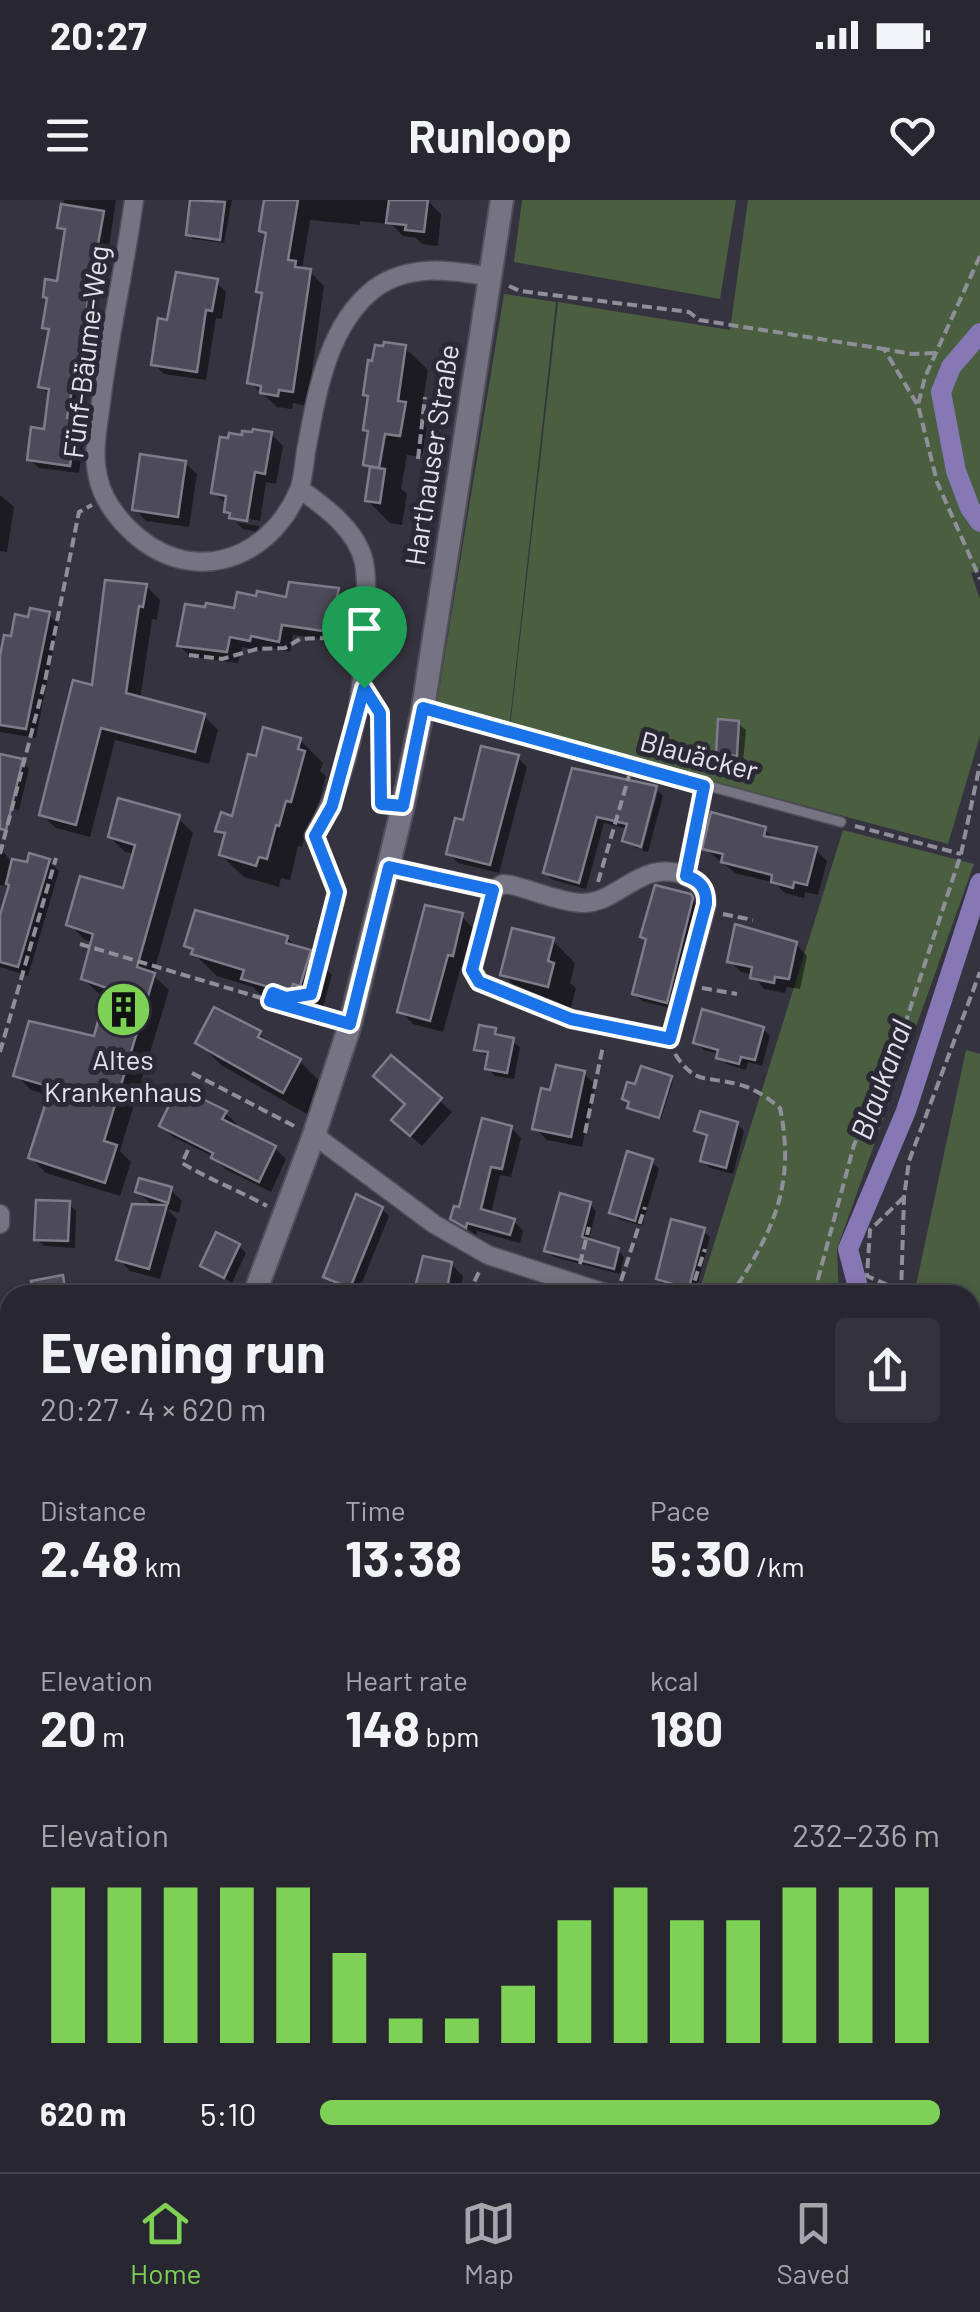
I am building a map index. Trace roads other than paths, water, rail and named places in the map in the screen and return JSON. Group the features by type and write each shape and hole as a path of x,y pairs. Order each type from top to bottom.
{"street":[{"name":"Fünf-Bäume-Weg","path":"134,200 95,451 98,478 105,499 144,544 166,557 195,564 224,560 253,547 281,518 300,489 320,385 333,344 363,300 376,288 418,271 443,269 491,277"},
{"name":"Harthauser Straße","path":"257,1285 389,867 403,806 423,708 502,200"},
{"path":"300,489 327,508 349,532 364,560 364,688 332,806 314,836"},
{"path":"389,867 493,890 503,884 582,903 622,890 656,872 696,880 707,897 705,910 670,1039 571,1019 479,982 472,970 493,890"},
{"path":"307,1132 434,1224 488,1255 579,1285"},
{"path":"0,1214 0,1224"}],"lane":[{"name":"Blauäcker","path":"423,708 840,822"}],"waterway":[{"name":"Blaukanal","path":"980,333 951,367 941,392 956,471 970,508 980,522"},
{"name":"Blaukanal","path":"857,1285 848,1249 906,1111 980,883"}],"place":[{"name":"Altes Krankenhaus","path":"123,1009"}]}
